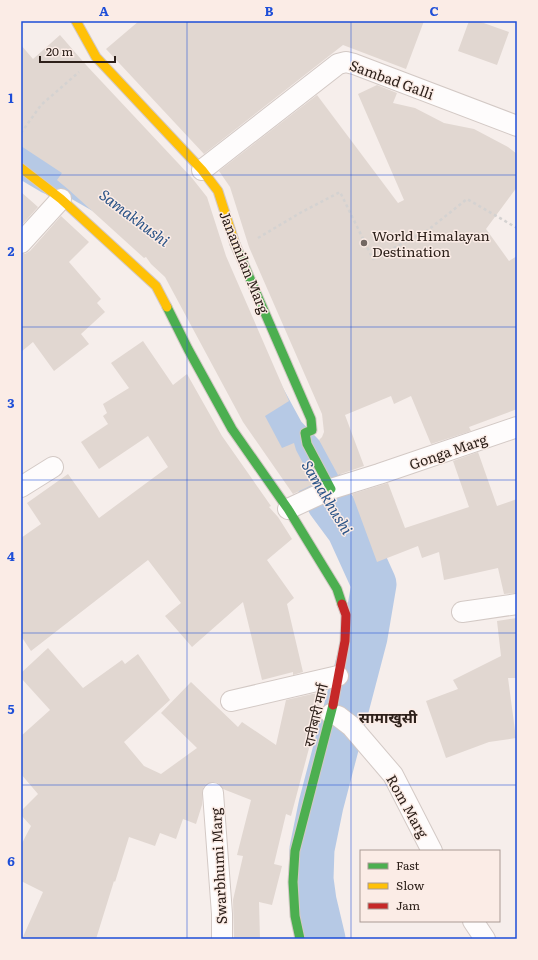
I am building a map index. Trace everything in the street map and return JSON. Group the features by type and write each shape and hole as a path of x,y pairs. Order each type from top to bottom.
{"street":[{"name":"Janamilan Marg","path":"76,21 96,57 202,170 218,191 237,250 311,419 312,430 305,433 307,444 330,489"},
{"name":"Sambad Galli","path":"202,170 338,64 346,62 517,126"},
{"name":"रानीबारी मार्ग","path":"21,168 61,199 156,286 188,349 232,429 288,508 337,589 346,615 345,641 338,676 340,718 295,851 293,882 295,916 300,939"},
{"path":"21,243 61,199"},
{"name":"Gonga Marg","path":"330,489 517,427"},
{"path":"21,487 53,467"},
{"path":"288,508 330,489"},
{"path":"462,612 517,604"},
{"path":"231,701 338,676"},
{"name":"Rom Marg","path":"340,718 393,775 431,850"},
{"name":"Swarbhumi Marg","path":"213,793 222,914 222,939"},
{"path":"474,922 485,939"}],"path":[{"path":"21,133 41,105 96,57"},
{"path":"237,250 300,213 340,192 373,260 428,230 467,199 517,228"}],"building":[{"path":"139,21 424,21 406,69 343,45 204,154 106,49"},
{"path":"469,21 478,21 509,32 497,65 458,51"},
{"path":"60,35 192,178 207,197 226,256 289,401 265,416 282,448 294,443 296,450 314,484 293,494 243,422 165,277 146,257 144,258 57,180 62,173 21,146 21,45 33,59"},
{"path":"377,85 397,93 393,103 415,108 444,123 474,129 508,147 517,154 517,187 486,229 509,261 517,256 517,409 469,427 471,431 431,444 411,396 394,404 391,396 345,415 364,466 338,475 319,440 324,432 322,414 249,247 230,187 219,171 317,95 398,203 404,200 358,94"},
{"path":"21,192 38,207 21,226"},
{"path":"61,216 89,242 69,262 101,299 97,303 105,312 81,334 89,344 54,371 33,342 21,352 21,254 25,254 30,251"},
{"path":"143,341 173,385 187,374 222,436 292,539 267,560 294,598 287,604 303,672 293,675 293,672 262,680 243,602 192,647 165,616 181,603 148,560 31,651 21,636 21,538 41,524 27,503 68,474 99,518 168,467 148,436 99,469 81,442 108,424 103,416 107,413 103,404 129,388 111,363"},
{"path":"478,452 497,506 517,499 517,593 504,594 498,568 444,580 439,552 422,558 418,546 377,562 352,494 388,483 405,528 469,507 453,461"},
{"path":"517,618 517,678 508,678 516,738 489,742 446,758 426,701 458,689 453,680 501,656 497,621"},
{"path":"48,648 83,688 122,660 125,664 138,654 170,700 124,742 144,766 161,774 197,748 161,713 191,682 238,727 242,722 276,745 286,700 322,693 316,722 291,816 286,814 274,864 282,866 272,905 259,902 260,939 234,939 233,900 243,856 237,855 251,800 223,789 218,783 213,782 206,784 203,788 202,805 196,824 183,819 176,839 160,833 155,846 129,837 96,939 22,939 43,892 21,881 21,845 31,826 21,815 21,811 38,794 21,774 21,736 50,710 21,678 21,673"}],"waterway":[{"name":"Samakhushi","path":"21,154 53,173 59,166 110,195"},
{"name":"Samakhushi","path":"241,358 283,435 309,462 329,502 349,529 374,584 365,637 321,805 312,849 311,879 314,901 323,939"}],"traffic: fast":[{"path":"235,244 311,419 312,430 305,433 307,444 331,489"},
{"path":"167,307 188,349 232,429 288,509 337,589 342,604"},
{"path":"300,939 295,916 293,882 295,851 333,705"}],"traffic: slow":[{"path":"76,21 96,57 202,170 218,191 235,244"},
{"path":"21,168 61,199 156,286 167,307"}],"traffic: jam":[{"path":"333,705 345,641 346,615 342,604"}],"place":[{"name":"World Himalayan Destination","path":"364,243"}],"district":[{"name":"सामाखुसी","path":"388,716"}]}
